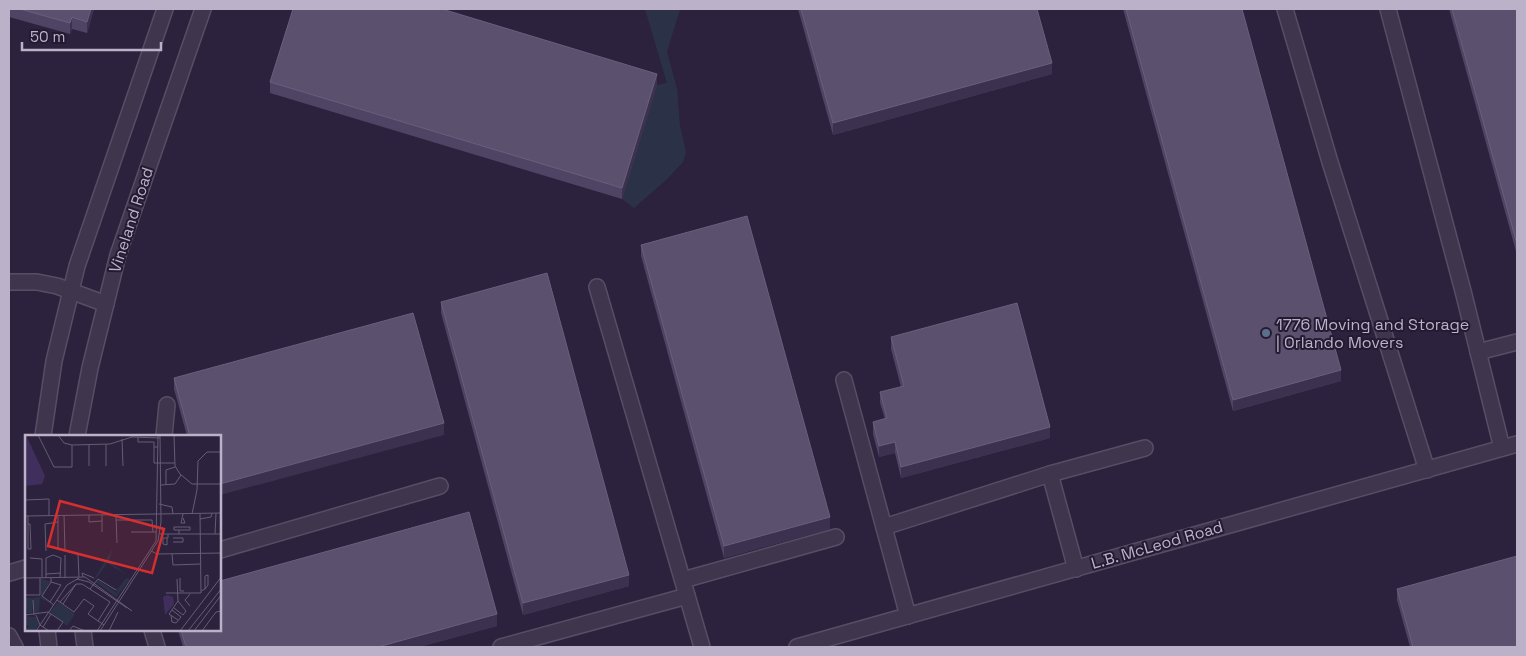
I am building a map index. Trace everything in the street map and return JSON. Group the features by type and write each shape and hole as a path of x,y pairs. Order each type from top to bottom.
{"street":[{"path":"43,435 54,361 71,290 88,234 165,9"},
{"name":"Vineland Road","path":"77,435 90,368 118,255 203,9"},
{"path":"1285,9 1330,162 1427,470"},
{"path":"1388,9 1502,448"},
{"path":"9,282 38,282 71,290 106,304"},
{"path":"597,287 702,647"},
{"path":"1478,352 1517,342"},
{"path":"844,380 908,616"},
{"path":"164,435 167,406"},
{"name":"L.B. McLeod Road","path":"797,647 1517,444"},
{"path":"884,527 1050,474 1145,448"},
{"path":"1050,474 1076,569"},
{"path":"221,550 440,486"},
{"path":"683,580 836,537"},
{"path":"9,573 25,568"},
{"path":"501,647 687,596"},
{"path":"47,631 49,647"},
{"path":"83,631 85,647"},
{"path":"152,631 157,647"},
{"path":"9,636 15,647"}],"shaded area":[{"path":"645,9 680,9 667,52 677,89 680,126 686,152 683,162 634,208 622,199 657,85 667,83"}],"building":[{"path":"20,9 91,9 87,22 72,17 70,23"},
{"path":"293,9 442,9 657,74 622,188 270,82"},
{"path":"801,9 1037,9 1052,63 833,123"},
{"path":"1126,9 1242,9 1341,370 1233,400"},
{"path":"1452,9 1517,9 1517,244"},
{"path":"747,216 830,517 724,546 641,245"},
{"path":"547,273 629,575 523,603 441,302"},
{"path":"1017,303 1050,427 901,467 895,442 879,446 873,422 887,418 880,392 904,386 891,337"},
{"path":"413,313 444,423 221,484 221,435 190,435 174,378"},
{"path":"469,512 497,614 378,647 186,647 181,631 221,631 221,581"},
{"path":"1517,556 1517,647 1413,647 1397,589"}],"place":[{"name":"1776 Moving and Storage | Orlando Movers","path":"1266,333"}]}
